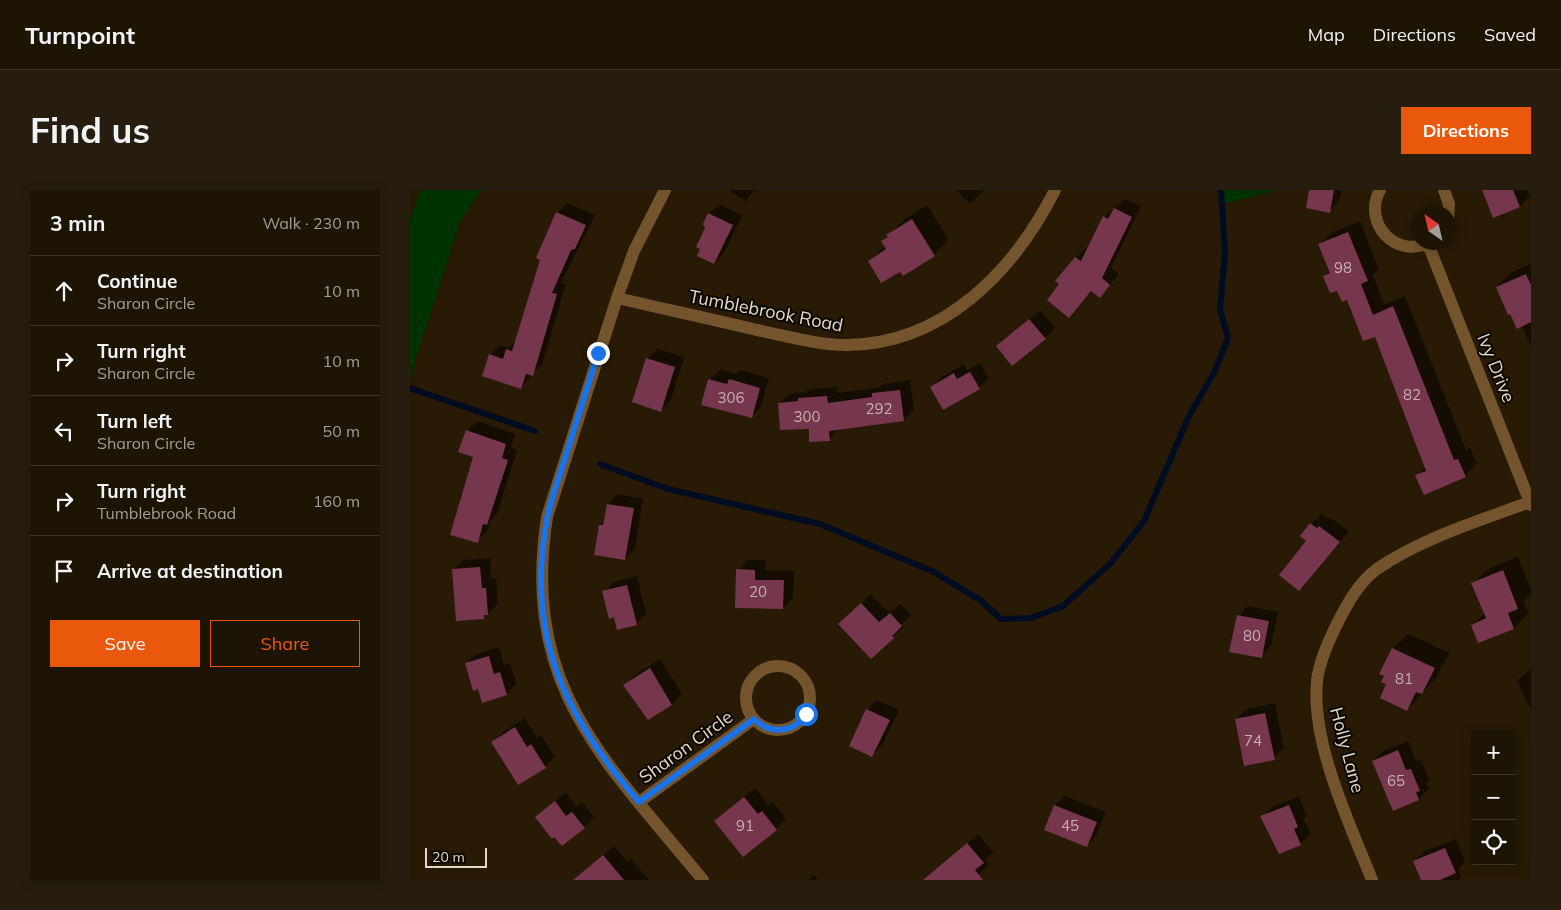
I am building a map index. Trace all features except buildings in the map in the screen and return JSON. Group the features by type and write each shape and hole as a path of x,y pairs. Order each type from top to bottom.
{"street":[{"path":"666,190 634,251 617,298 547,517 542,548 542,586 544,619 550,651 560,682 573,711 610,768 703,880"},
{"name":"Tumblebrook Road","path":"617,298 810,341 846,345 881,342 913,333 928,326 944,318 974,296 1000,271 1024,243 1054,190"},
{"name":"Ivy Drive","path":"1380,190 1375,202 1374,213 1377,224 1383,234 1392,242 1405,247 1411,247"},
{"path":"1444,190 1449,205"},
{"name":"Ivy Drive","path":"1432,250 1530,504"},
{"name":"Holly Lane","path":"1372,880 1333,781 1316,714 1317,679 1329,640 1349,600 1376,570 1425,543 1530,504"},
{"name":"Sharon Circle","path":"781,666 794,670 804,679 810,690 810,701 807,712 800,722 788,729 775,730 764,727 754,719 747,705 747,692 757,674 771,667 781,666"},
{"name":"Sharon Circle","path":"639,802 754,719"}],"green space":[{"path":"420,190 481,190 459,224 410,377 410,220"},
{"path":"1218,190 1278,190 1219,205"}],"waterway":[{"path":"600,464 668,489 820,524 934,572 980,600 1001,619 1031,618 1063,606 1111,563 1144,521 1189,416 1214,373 1228,338 1220,309 1225,253 1221,190"},
{"path":"410,388 535,431"}],"route":[{"path":"598,353 556,485 547,517 542,548 544,619 550,651 560,682 589,740 639,802 754,719 760,725 770,729 783,730 800,722 806,714"}]}
